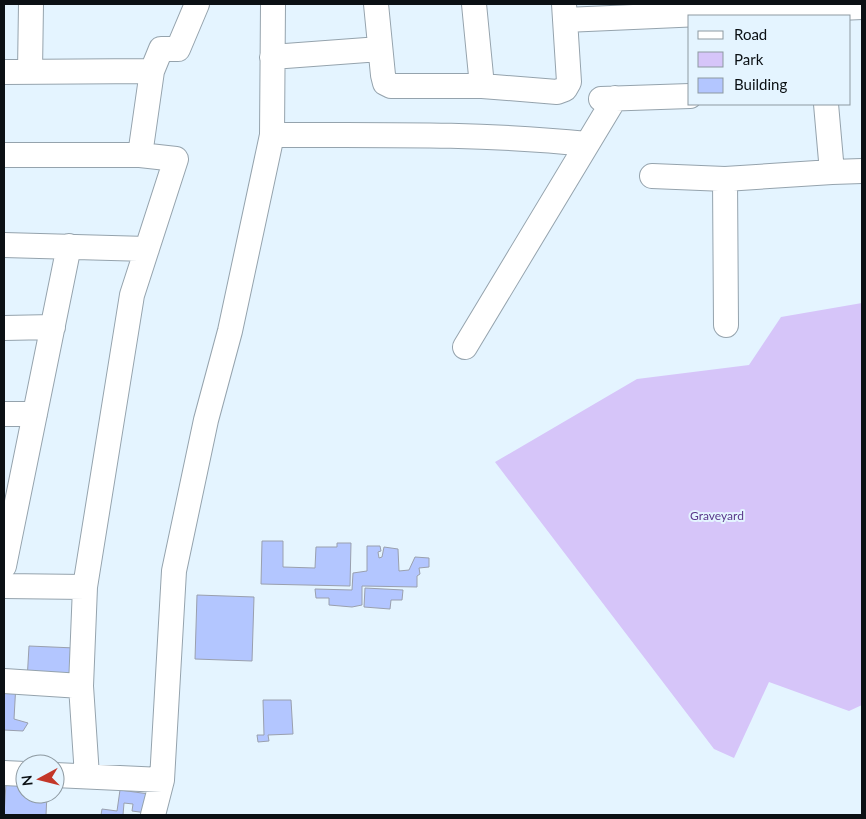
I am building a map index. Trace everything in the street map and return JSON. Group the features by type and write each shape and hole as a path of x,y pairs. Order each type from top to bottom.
{"street":[{"path":"30,71 31,4"},
{"path":"140,155 152,71 160,49 178,49 197,4"},
{"path":"153,815 162,780 174,572 206,420 230,331 272,135 273,4"},
{"path":"376,4 383,76 385,83 391,86 482,86 558,92 565,89 569,82 564,12 754,8 818,12 862,7"},
{"path":"474,4 482,86"},
{"path":"272,57 380,48"},
{"path":"4,72 152,71"},
{"path":"465,347 588,144 608,99 688,96"},
{"path":"826,105 832,172"},
{"path":"272,135 534,138 588,144"},
{"path":"4,155 140,155 176,159 132,295 85,587 81,686 87,776"},
{"path":"652,176 725,179 862,171"},
{"path":"725,179 726,325"},
{"path":"4,245 147,249"},
{"path":"4,566 10,502 35,414 69,246"},
{"path":"4,328 53,328"},
{"path":"4,414 35,414"},
{"path":"4,586 85,587"},
{"path":"4,681 81,686"},
{"path":"65,775 162,780"}],"green space":[{"name":"Graveyard","path":"862,303 862,705 849,711 769,682 734,758 714,749 495,462 637,379 749,365 781,317"}],"building":[{"path":"262,541 283,541 283,567 315,568 316,547 337,547 337,543 351,543 350,586 261,584"},
{"path":"367,546 380,546 379,558 382,557 384,547 398,549 399,571 409,570 415,557 429,558 429,567 419,568 420,574 417,576 417,587 362,586 362,605 352,607 329,605 329,598 316,598 315,589 352,590 353,573 367,571"},
{"path":"365,588 403,590 402,600 391,600 390,609 364,607"},
{"path":"197,595 254,597 252,661 195,659"},
{"path":"29,646 75,648 74,674 27,681"},
{"path":"4,683 16,683 14,719 28,723 23,731 4,730"},
{"path":"263,700 291,700 293,734 268,735 269,741 258,742 257,735 264,735"},
{"path":"15,780 15,804 47,804 46,815 4,815 6,783"},
{"path":"120,790 149,794 147,813 132,811 133,804 124,803 123,815 101,815 102,809 117,811"}]}
